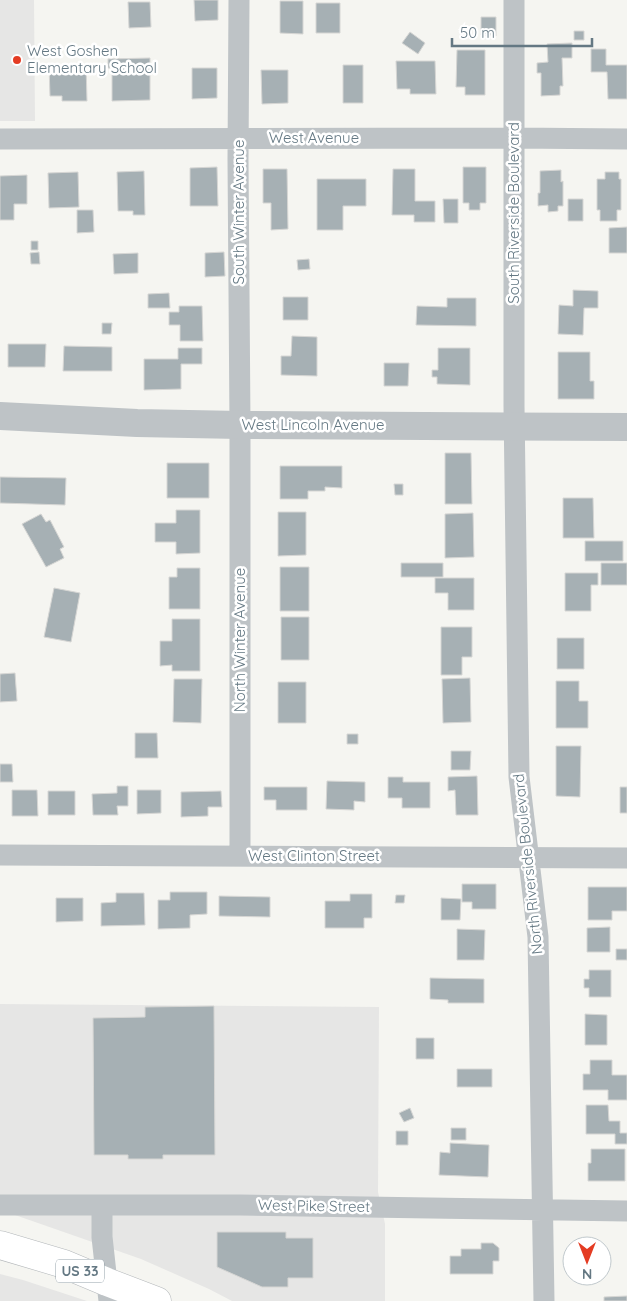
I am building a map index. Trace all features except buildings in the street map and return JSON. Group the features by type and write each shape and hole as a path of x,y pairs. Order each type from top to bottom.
{"highway":[{"name":"US 33","path":"0,1246 64,1264 108,1292 157,1301"}],"street":[{"name":"South Winter Avenue","path":"239,0 240,425"},
{"name":"South Riverside Boulevard","path":"514,0 515,427"},
{"name":"West Avenue","path":"0,139 627,139"},
{"name":"West Lincoln Avenue","path":"0,416 137,423 240,425 627,427"},
{"name":"North Winter Avenue","path":"240,425 240,856"},
{"name":"North Riverside Boulevard","path":"515,427 519,777 538,937 544,1301"},
{"name":"West Clinton Street","path":"0,854 627,858"},
{"name":"West Pike Street","path":"0,1205 627,1211"},
{"path":"102,1205 102,1238 108,1292"}],"shaded area":[{"name":"West Goshen Elementary School","path":"0,0 34,0 35,121 0,121"},
{"path":"0,1004 379,1007 378,1192 385,1224 385,1301 232,1301 141,1259 15,1215 0,1212"},
{"path":"0,1274 23,1280 87,1301 0,1301"}],"place":[{"name":"West Goshen Elementary School","path":"17,60"}]}
